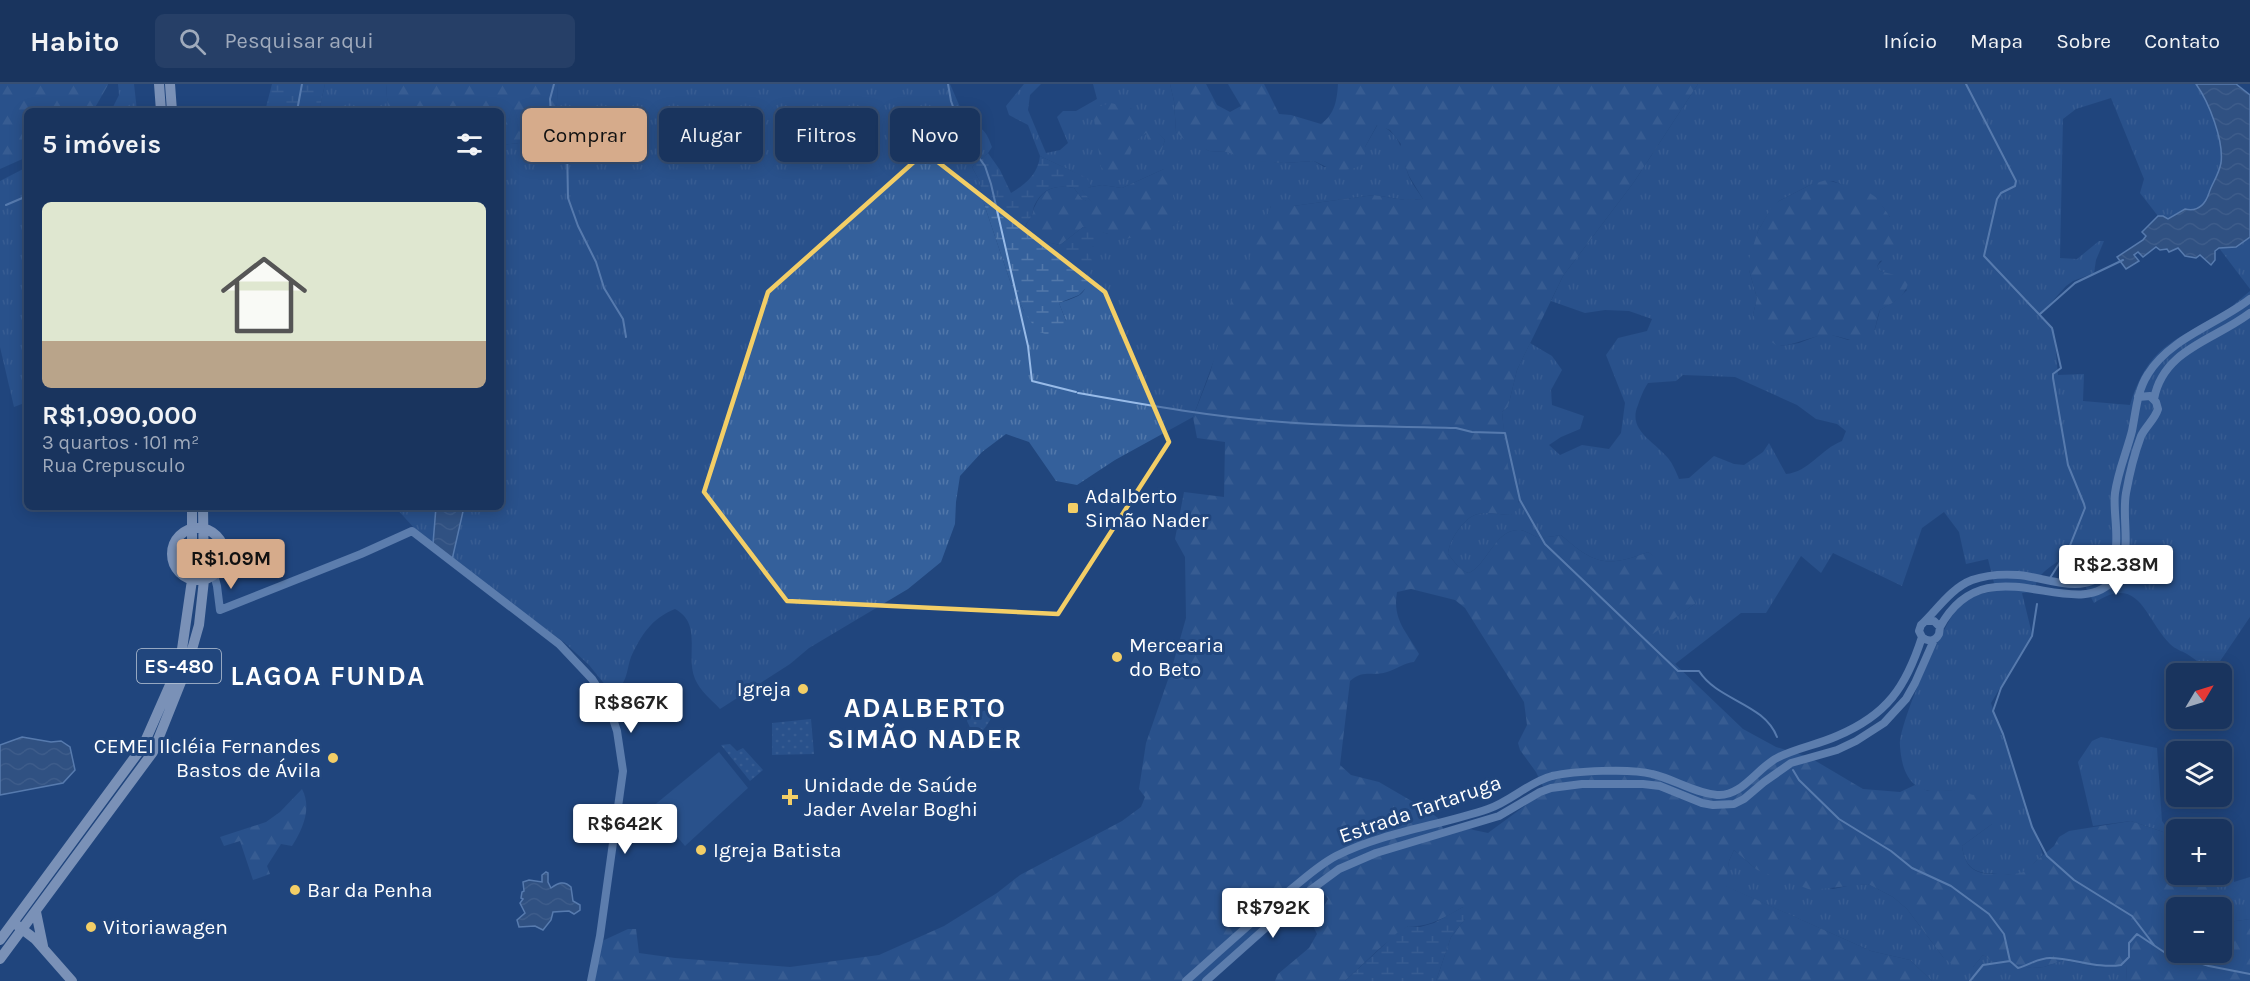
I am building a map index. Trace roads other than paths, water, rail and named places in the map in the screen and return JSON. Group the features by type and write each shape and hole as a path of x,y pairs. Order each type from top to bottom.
{"main road":[{"path":"159,84 161,108"},
{"path":"170,84 172,108"},
{"name":"ES-480","path":"7,931 143,746 180,663 192,580 192,510"},
{"name":"ES-480","path":"0,959 153,752 187,667 209,578 203,510"},
{"path":"192,529 204,529 216,535 224,550 223,564 209,578 192,580 177,569 172,554 179,537 192,529"},
{"path":"36,912 44,949"},
{"path":"7,931 21,933 44,949 72,981"}],"street":[{"path":"2250,299 2232,313 2167,351 2148,374 2138,397 2115,494 2115,548 2112,561 2104,574 2090,582 2079,584 2004,574 1971,581 1957,589 1926,621 1920,628 1922,637 1925,640 1934,640 1940,634 1940,627 1945,618 1961,600 1981,590 2006,585 2086,595 2110,584 2122,565 2125,552 2125,496 2140,438 2158,409 2154,399 2162,373 2173,361 2250,313"},
{"path":"2138,397 2146,395 2154,399"},
{"path":"2135,412 2143,417 2152,418"},
{"path":"209,578 218,586 220,610 361,554 412,531 559,644 592,679 608,704 617,731 623,771 602,924 591,981"},
{"path":"1926,621 1934,621 1940,627"},
{"name":"Estrada Tartaruga","path":"1186,981 1328,860 1381,839 1487,810 1552,776 1649,773 1696,790 1718,795 1734,791 1775,759 1798,748 1836,737 1877,713 1898,692 1907,678 1922,637"},
{"name":"Estrada Tartaruga","path":"1206,981 1297,900 1339,869 1376,853 1499,816 1551,788 1582,784 1643,784 1660,786 1702,803 1722,806 1734,804 1791,763 1837,750 1884,723 1900,706 1915,683 1934,640"}],"water":[{"path":"2196,84 2236,84 2250,95 2250,237 2236,247 2219,248 2215,251 2215,260 2211,265 2200,255 2196,258 2185,256 2178,248 2169,252 2167,249 2160,250 2156,247 2143,257 2138,252 2134,255 2139,261 2126,269 2117,257 2143,240 2146,236 2142,232 2158,216 2168,219 2185,209 2200,207 2218,172 2221,154 2218,133"},
{"path":"436,510 463,510 452,560 433,544"},
{"path":"22,737 51,742 61,741 70,747 75,770 63,783 0,795 0,745"},
{"path":"546,872 551,888 561,883 571,887 573,901 580,905 580,910 574,914 569,911 553,912 551,920 543,930 535,926 519,927 517,920 525,913 520,903 523,899 521,898 524,891 523,882 529,880 542,882 542,875"}],"waterway":[{"path":"298,108 302,84"},
{"path":"554,84 550,99 551,114 567,145 568,198 578,226 596,262 604,288 623,319 626,337"},
{"path":"948,84 951,101 964,137 985,166 991,184 1028,346 1032,381 1076,392"},
{"path":"1966,84 2016,181 2015,186 2001,193 1997,199 1984,256 2052,328 2061,368 2053,374 2053,378 2068,465 2085,508 2069,548 2050,578"},
{"path":"6,205 24,197"},
{"path":"2040,314 2075,283 2123,260"},
{"path":"1078,393 1256,420 1325,425 1456,428 1472,432 1505,433 1520,500 1545,544 1678,671 1699,671 1717,689 1762,717 1777,737"},
{"path":"2037,604 2032,636 2001,688 1993,711 2003,734 2032,827 2047,856 2074,880 2132,916 2154,945"},
{"path":"1793,770 1799,780 1839,819 1891,851 1912,868 1951,886 1989,914 2004,934 2010,961 2018,968 2046,958 2103,966 2121,965 2129,957 2129,943 2137,934 2164,952 2209,966 2250,974"},
{"path":"1970,981 1983,965 2010,961"}],"place":[{"name":"Adalberto Simão Nader","path":"1073,508"},
{"name":"Mercearia do Beto","path":"1117,657"},
{"name":"Igreja","path":"803,689"},
{"name":"CEMEI Ilcléia Fernandes Bastos de Ávila","path":"333,758"},
{"name":"Unidade de Saúde Jader Avelar Boghi","path":"790,797"},
{"name":"Igreja Batista","path":"701,850"},
{"name":"Bar da Penha","path":"295,890"},
{"name":"Vitoriawagen","path":"91,927"}],"district":[{"name":"LAGOA FUNDA","path":"328,676"},
{"name":"ADALBERTO SIMÃO NADER","path":"925,724"}]}
